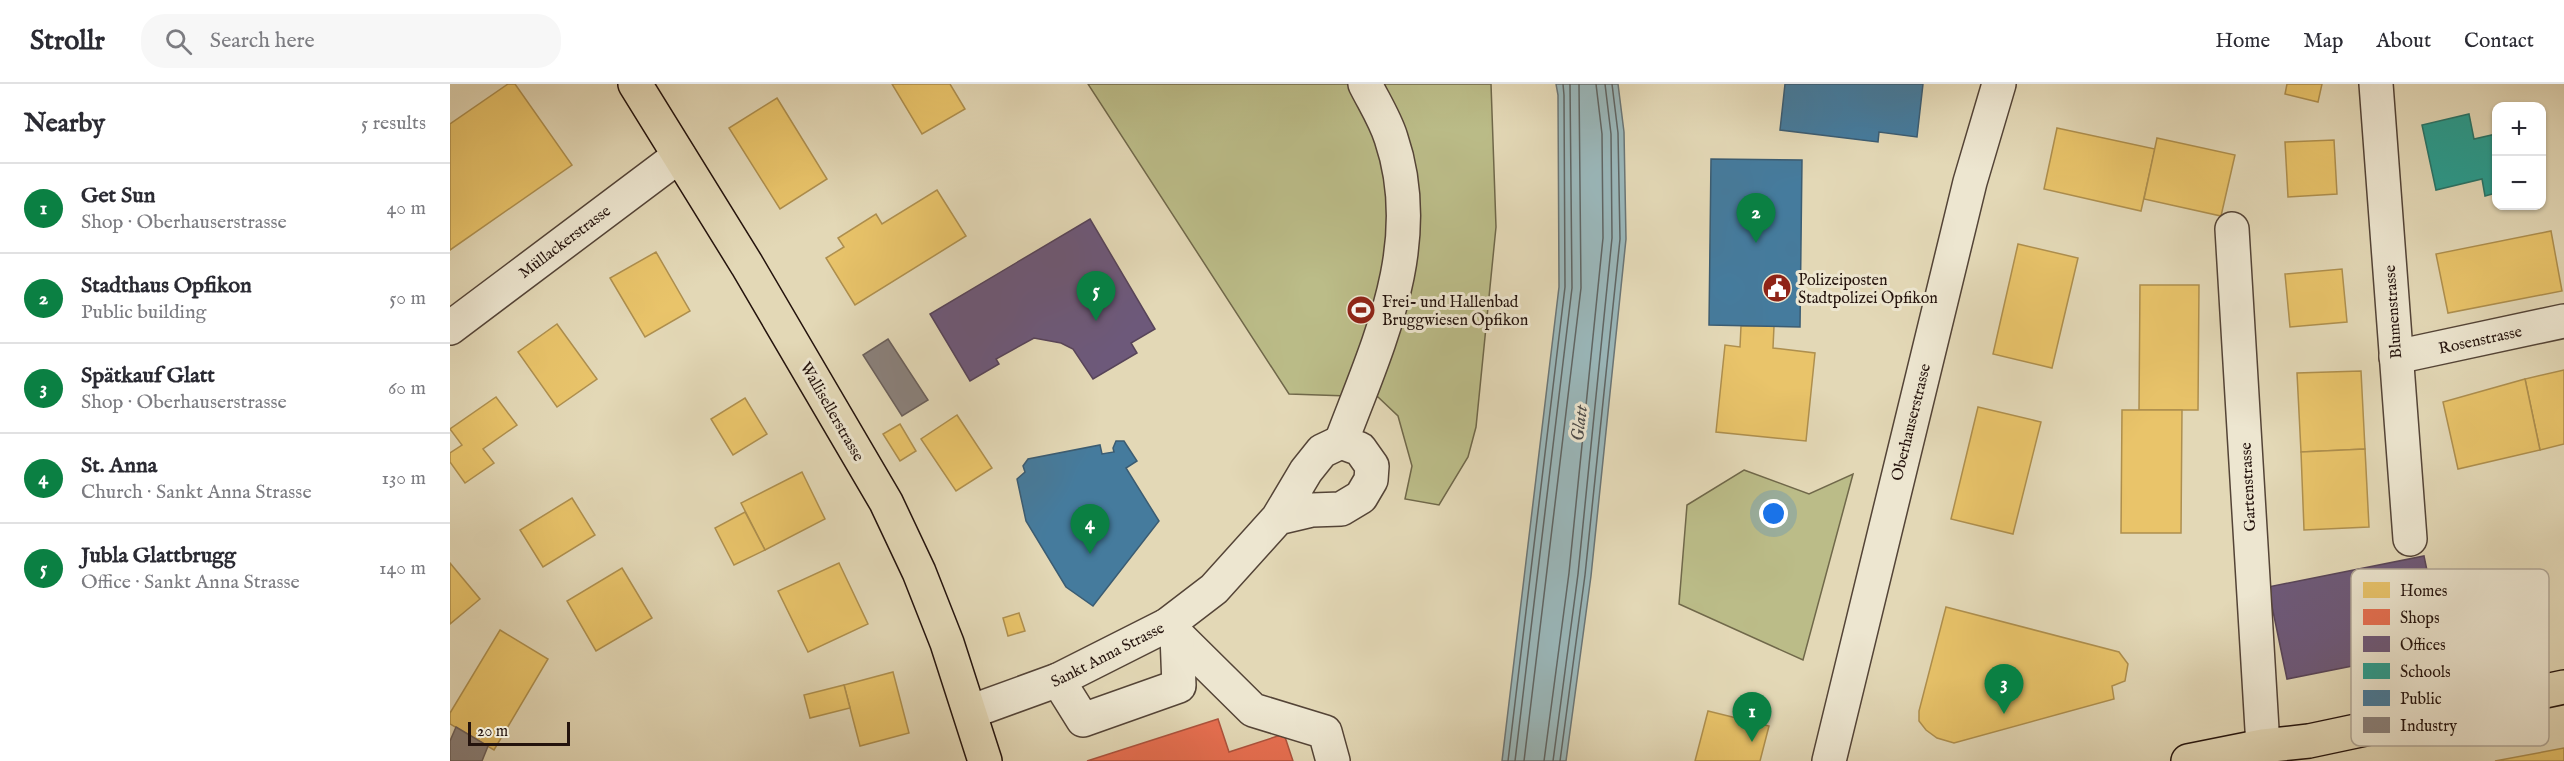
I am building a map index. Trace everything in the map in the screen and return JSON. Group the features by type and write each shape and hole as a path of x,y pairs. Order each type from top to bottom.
{"main road":[{"name":"Wallisellerstrasse","path":"635,84 747,265 886,502 927,592 985,761"},
{"path":"2549,691 2564,687"},
{"path":"2188,761 2263,746 2310,751 2351,741"}],"street":[{"path":"1278,518 1312,510 1341,508 1361,497 1371,480 1372,466 1360,449 1341,442 1388,317 1402,256 1404,196 1391,138 1365,84"},
{"name":"Oberhauserstrasse","path":"1829,761 1970,182 1999,84"},
{"name":"Blumenstrasse","path":"2376,84 2410,539"},
{"name":"Müllackerstrasse","path":"450,328 679,156"},
{"name":"Gartenstrasse","path":"2232,229 2263,746"},
{"name":"Rosenstrasse","path":"2396,357 2564,321"},
{"name":"Sankt Anna Strasse","path":"970,712 1058,680 1172,630 1214,589 1278,518 1306,471 1322,451 1341,442"},
{"path":"1058,680 1083,720 1179,686 1172,630"},
{"path":"1172,630 1253,710 1325,732 1333,761"}],"green space":[{"name":"Frei- und Hallenbad Bruggwiesen Opfikon","path":"1088,84 1491,84 1496,227 1476,427 1468,457 1439,505 1405,499 1412,466 1398,416 1378,397 1289,394"},
{"path":"1744,470 1809,494 1853,474 1803,660 1679,604 1687,505"}],"water":[{"name":"Glatt","path":"1556,84 1618,84 1624,132 1626,239 1591,576 1566,761 1502,761 1559,287 1558,95"}],"building: Homes":[{"path":"508,84 515,84 572,165 450,250 450,124"},
{"path":"892,84 950,84 965,109 922,134"},
{"path":"2287,84 2322,84 2318,102 2285,94"},
{"path":"777,98 827,179 780,209 729,128"},
{"path":"2057,128 2155,149 2141,211 2044,189"},
{"path":"2157,138 2235,155 2221,216 2144,199"},
{"path":"2334,140 2337,194 2288,197 2285,142"},
{"path":"937,190 966,236 855,305 826,258 844,247 838,238 876,214 882,224"},
{"path":"2551,231 2562,291 2448,313 2436,254"},
{"path":"2018,244 2078,258 2052,368 1993,354"},
{"path":"656,252 690,311 645,337 610,278"},
{"path":"2342,269 2347,322 2290,327 2285,274"},
{"path":"2140,285 2199,285 2198,410 2139,410"},
{"path":"557,324 597,379 557,407 518,352"},
{"path":"1741,326 1774,326 1773,348 1815,353 1806,441 1716,432 1725,345 1740,347"},
{"path":"2564,370 2564,444 2540,450 2525,379"},
{"path":"2361,371 2365,449 2301,452 2297,373"},
{"path":"2525,379 2540,450 2458,469 2443,402"},
{"path":"496,397 517,425 483,449 494,463 465,483 450,462 450,453 462,445 450,429"},
{"path":"745,398 767,434 733,455 711,419"},
{"path":"1978,407 2041,422 2013,534 1951,519"},
{"path":"2122,410 2182,410 2181,533 2121,533"},
{"path":"957,415 992,468 956,491 921,439"},
{"path":"900,424 916,451 900,461 883,434"},
{"path":"2365,449 2369,527 2304,530 2301,452"},
{"path":"802,472 825,519 765,550 741,503"},
{"path":"572,498 595,535 543,567 520,530"},
{"path":"745,512 765,550 734,565 715,528"},
{"path":"450,563 480,599 450,624"},
{"path":"839,563 868,624 808,652 778,591"},
{"path":"622,568 652,618 596,651 567,601"},
{"path":"1946,607 2119,652 2128,664 2125,681 2112,686 2114,699 1954,743 1937,738 1919,721 1919,711"},
{"path":"1019,613 1025,631 1008,636 1003,618"},
{"path":"500,630 548,659 494,750 450,724 450,713"},
{"path":"893,672 909,733 860,746 844,685"},
{"path":"844,685 850,708 810,718 804,695"},
{"path":"1708,711 1769,726 1760,761 1695,761"},
{"path":"2564,748 2564,761 2495,761"}],"building: Shops":[{"path":"1218,719 1229,752 1284,734 1293,761 1087,761"}],"building: Offices":[{"path":"1090,219 1155,329 1131,343 1137,353 1093,379 1073,349 1061,343 1034,338 996,359 999,364 970,381 930,314"},
{"path":"2424,556 2427,569 2359,569"},
{"path":"2351,571 2351,666 2287,679 2268,587"}],"building: Schools":[{"path":"2469,114 2474,139 2492,135 2492,194 2485,196 2482,179 2436,190 2422,125"}],"building: Public":[{"path":"1785,84 1923,84 1917,137 1879,132 1878,142 1780,130"},
{"path":"1711,159 1802,160 1800,327 1709,325"},
{"path":"1116,441 1124,441 1137,461 1126,468 1159,521 1093,606 1066,587 1026,521 1017,479 1025,472 1023,466 1028,459 1100,445 1102,454 1114,452"}],"building: Industry":[{"path":"888,339 928,400 902,416 863,355"},
{"path":"456,727 488,746 482,761 450,761 450,741"}],"place":[{"name":"Stadthaus Opfikon","path":"1756,243"},
{"name":"Polizeiposten Stadtpolizei Opfikon","path":"1777,288"},
{"name":"Frei- und Hallenbad Bruggwiesen Opfikon","path":"1361,310"},
{"name":"Jubla Glattbrugg","path":"1096,321"},
{"name":"St. Anna","path":"1090,554"},
{"name":"Spätkauf Glatt","path":"2004,714"},
{"name":"Get Sun","path":"1752,742"}]}
